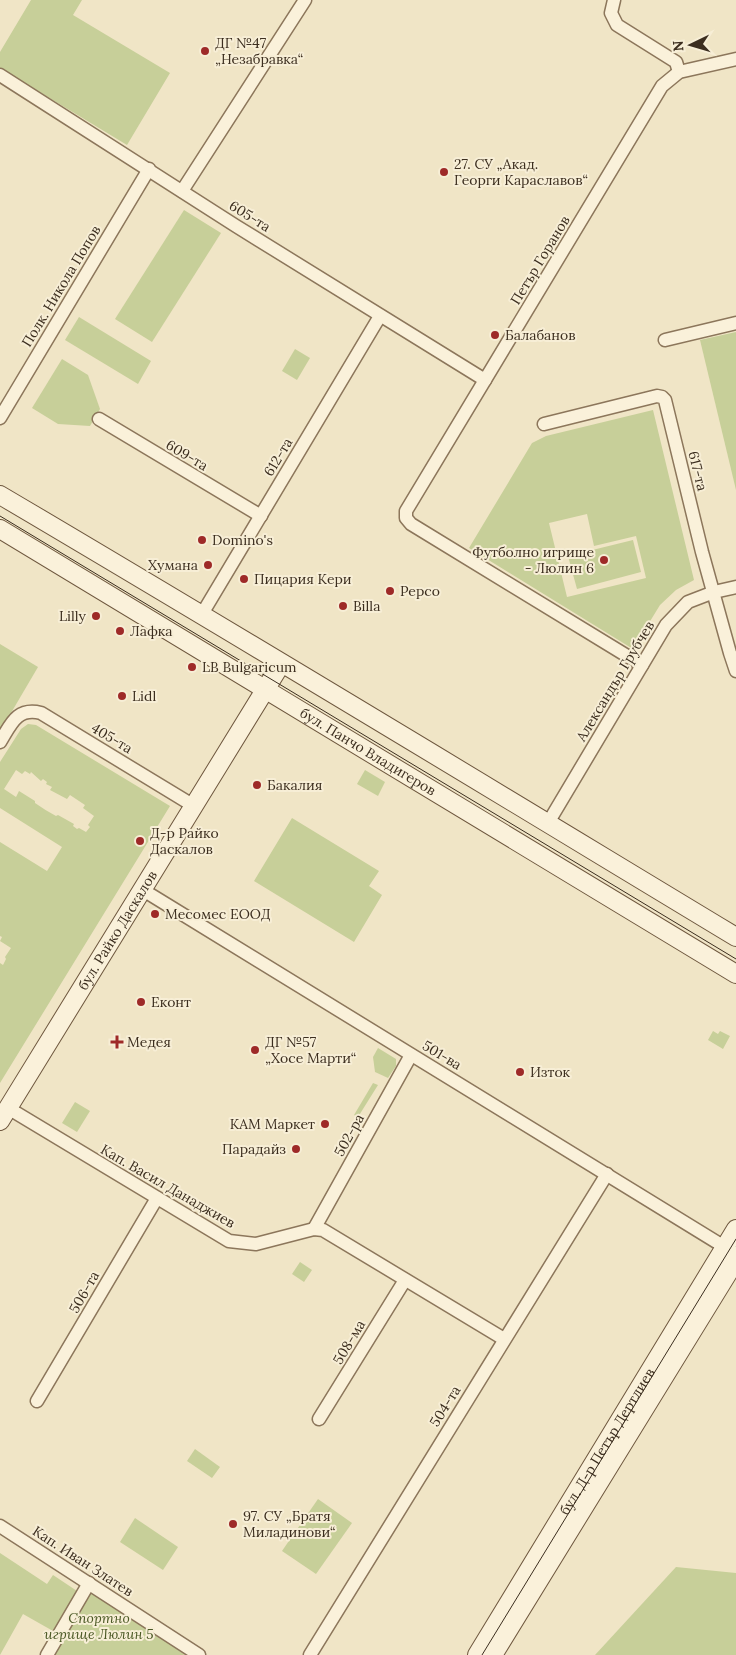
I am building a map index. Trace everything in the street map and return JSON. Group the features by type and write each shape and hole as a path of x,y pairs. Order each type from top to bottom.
{"main road":[{"path":"0,495 202,614 281,664 736,936"},
{"name":"бул. Панчо Владигеров","path":"0,530 736,974"},
{"name":"бул. Райко Даскалов","path":"4,1115 281,664"},
{"name":"бул. Д-р Петър Дертлиев","path":"493,1655 732,1253 736,1229"},
{"name":"бул. Д-р Петър Дертлиев","path":"477,1655 732,1253"}],"street":[{"path":"182,191 305,0"},
{"path":"614,0 611,13 617,24 676,62 679,72"},
{"name":"Петър Горанов","path":"642,665 411,524 406,518 406,511 662,86 679,72 736,59"},
{"name":"605-та","path":"0,75 380,316 485,380"},
{"name":"Полк. Никола Попов","path":"0,418 149,169"},
{"name":"612-та","path":"202,614 380,316"},
{"path":"665,340 736,323"},
{"name":"617-та","path":"544,424 657,396 664,398 702,552 736,671"},
{"name":"609-та","path":"99,420 260,516"},
{"name":"Александър Грубчев","path":"548,823 666,625 688,602 714,592 736,587"},
{"name":"405-та","path":"0,742 13,720 26,712 42,713 194,806"},
{"name":"501-ва","path":"143,890 607,1174 732,1253"},
{"name":"502-ра","path":"314,1229 412,1055"},
{"name":"Кап. Васил Данаджиев","path":"4,1115 157,1198 229,1241 256,1244 314,1229"},
{"name":"504-та","path":"310,1655 607,1174"},
{"name":"506-та","path":"36,1401 157,1198"},
{"path":"314,1229 323,1230 504,1339"},
{"name":"508-ма","path":"319,1420 405,1280"},
{"name":"Кап. Иван Златев","path":"0,1526 200,1655"},
{"path":"47,1655 89,1583"}],"green space":[{"path":"31,0 82,0 73,15 170,73 127,145 0,68 0,52"},
{"path":"184,210 221,233 152,342 115,319"},
{"path":"79,317 151,361 138,384 65,340"},
{"path":"736,332 736,490 700,340"},
{"path":"295,349 310,358 297,380 282,371"},
{"path":"62,359 88,375 100,409 90,426 58,424 32,408"},
{"path":"653,410 694,580 676,590 660,605 633,649 469,548 532,443 546,436","holes":["587,514 594,546 636,536 646,578 567,597 549,523"]},
{"name":"Футболно игрище - Люлин 6","path":"633,540 641,572 577,589 568,556"},
{"path":"0,644 38,667 1,730 0,729"},
{"path":"28,724 36,725 170,806 0,1083 0,963 3,965 5,957 11,948 0,941 2,937 0,936 0,842 47,871 62,847 0,808 0,762 21,729","holes":["16,770 22,774 25,771 30,774 31,772 41,781 43,779 47,782 46,784 52,787 50,790 67,799 70,795 85,805 83,808 94,816 86,832 79,828 77,829 73,826 74,824 58,815 56,816 19,791 16,797 4,789"]},
{"path":"365,770 385,782 378,796 357,784"},
{"path":"292,818 379,871 369,886 382,895 354,942 254,881"},
{"path":"713,1031 718,1034 720,1031 730,1036 723,1049 708,1040"},
{"path":"378,1048 396,1059 396,1066 388,1078 375,1072 373,1057"},
{"path":"373,1083 378,1085 358,1117 354,1115"},
{"path":"75,1102 90,1111 77,1132 62,1123"},
{"path":"300,1262 312,1270 304,1282 292,1274"},
{"path":"195,1449 220,1467 212,1478 187,1461"},
{"path":"318,1499 352,1523 316,1574 282,1551"},
{"path":"135,1518 178,1547 163,1570 120,1542"},
{"path":"0,1553 47,1584 53,1575 77,1591 53,1631 23,1614 0,1655"},
{"path":"676,1567 736,1573 736,1655 595,1655"},
{"name":"Спортно игрище Люлин 5","path":"89,1583 199,1655 47,1655"}],"tram line":[{"path":"0,516 736,959"},
{"path":"482,1655 736,1239"}],"place":[{"name":"ДГ №47 „Незабравка“","path":"205,51"},
{"name":"27. СУ „Акад. Георги Караславов“","path":"444,172"},
{"name":"Балабанов","path":"495,335"},
{"name":"Domino's","path":"202,540"},
{"name":"Футболно игрище - Люлин 6","path":"604,560"},
{"name":"Хумана","path":"208,565"},
{"name":"Пицария Кери","path":"244,579"},
{"name":"Pepco","path":"390,591"},
{"name":"Billa","path":"343,606"},
{"name":"Lilly","path":"96,616"},
{"name":"Лафка","path":"120,631"},
{"name":"LB Bulgaricum","path":"192,667"},
{"name":"Lidl","path":"122,696"},
{"name":"Бакалия","path":"257,785"},
{"name":"Д-р Райко Даскалов","path":"140,841"},
{"name":"Месомес ЕООД","path":"155,914"},
{"name":"Еконт","path":"141,1002"},
{"name":"Медея","path":"117,1042"},
{"name":"ДГ №57 „Хосе Марти“","path":"255,1050"},
{"name":"Изток","path":"520,1072"},
{"name":"КАМ Маркет","path":"325,1124"},
{"name":"Парадайз","path":"296,1149"},
{"name":"97. СУ „Братя Миладинови“","path":"233,1524"}]}
